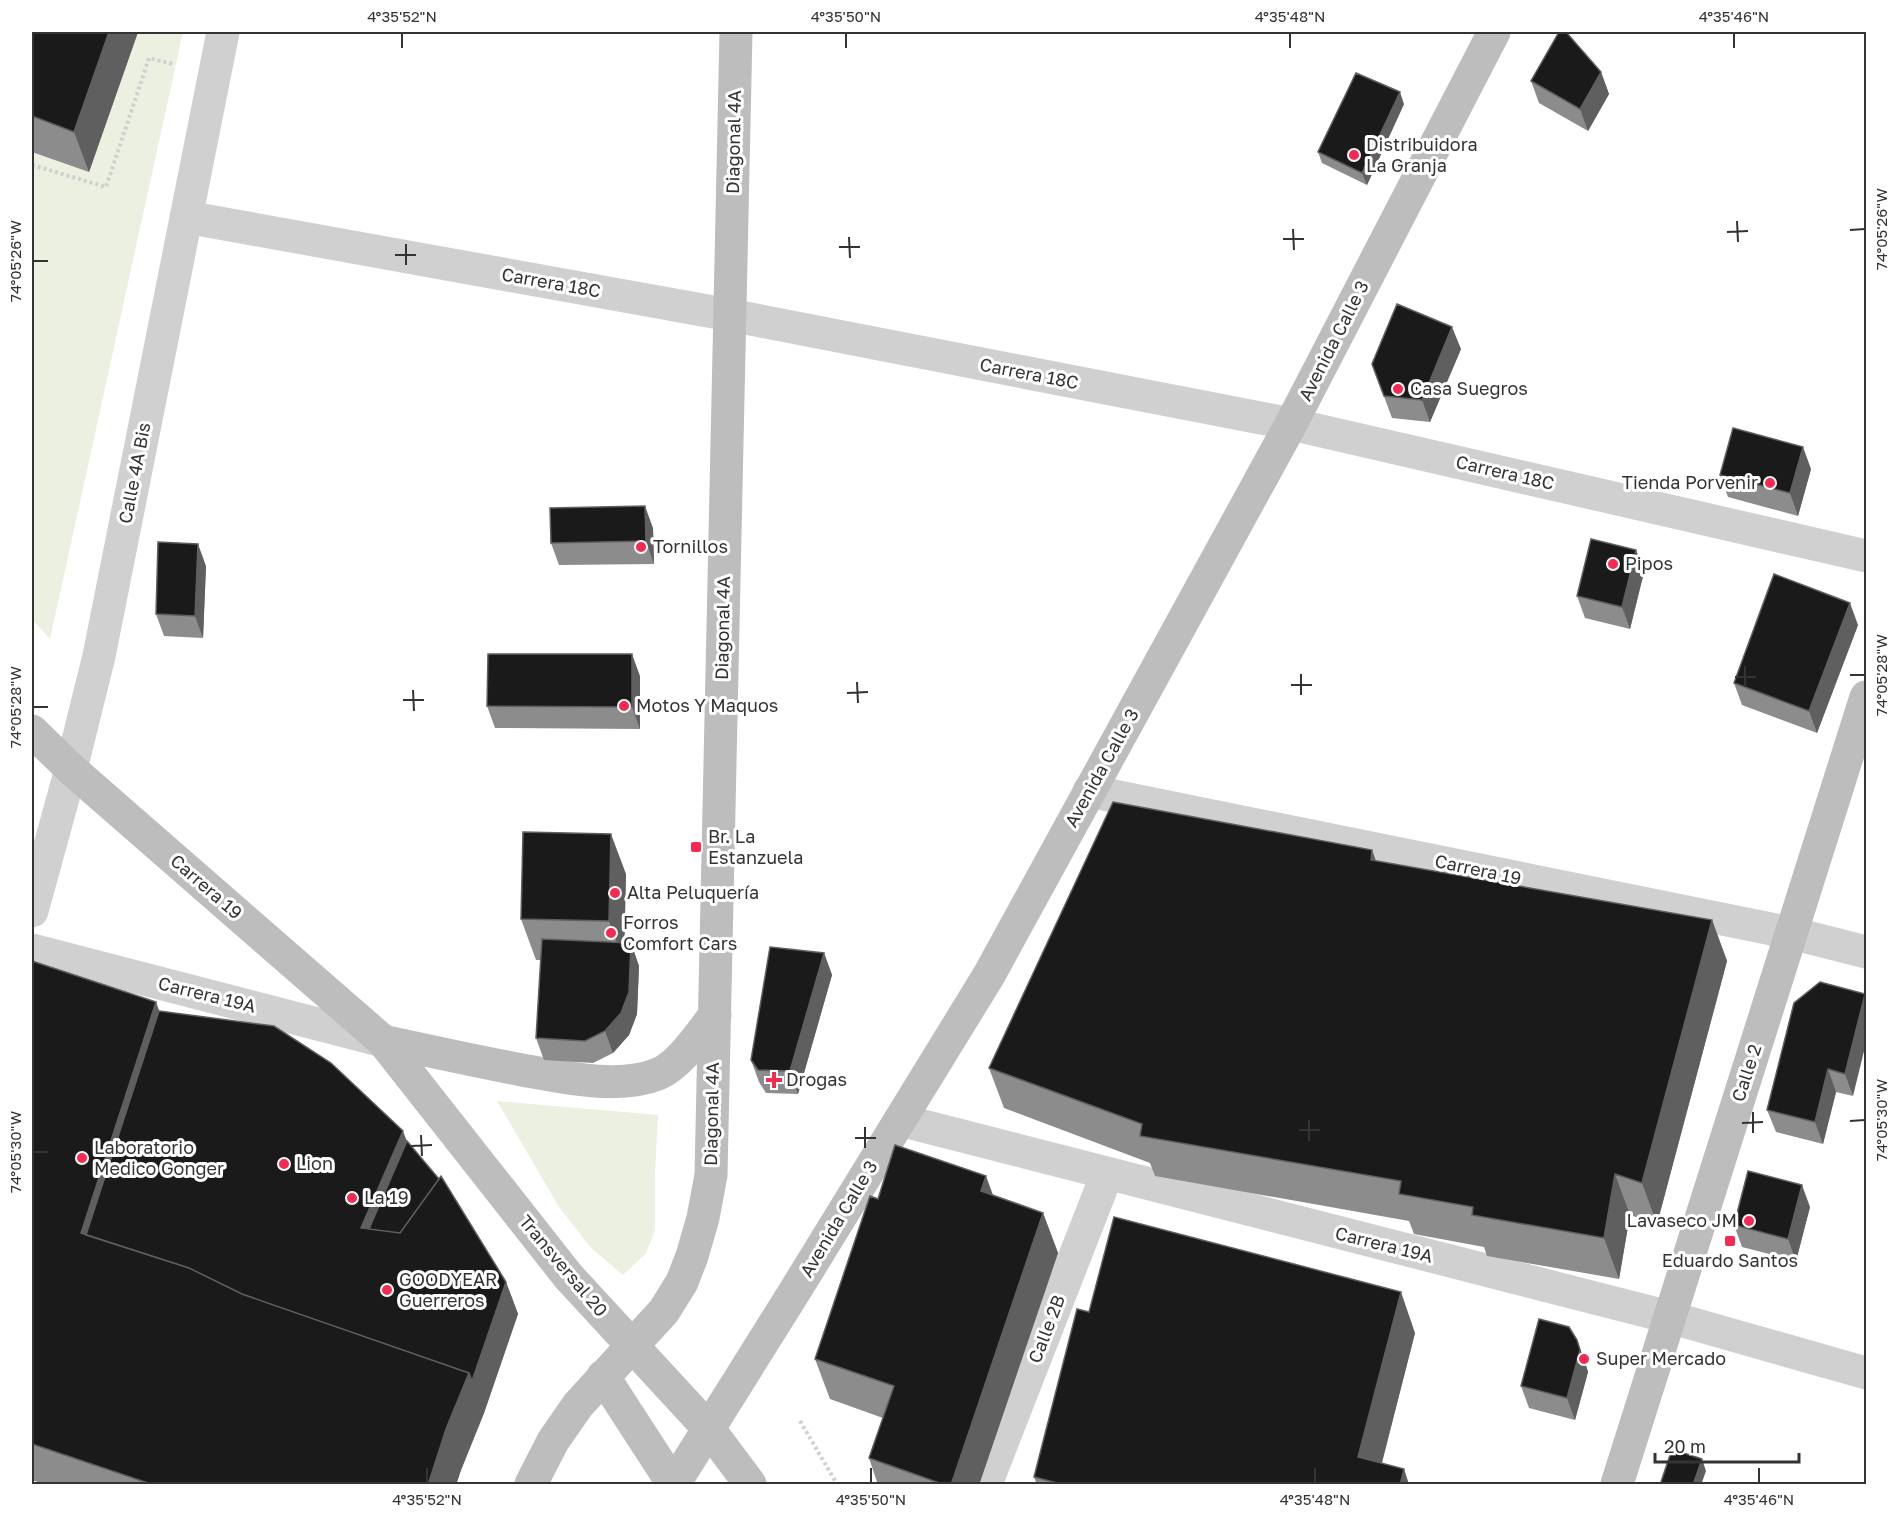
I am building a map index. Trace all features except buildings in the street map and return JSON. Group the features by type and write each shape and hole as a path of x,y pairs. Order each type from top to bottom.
{"street":[{"name":"Calle 4A Bis","path":"32,911 99,656 223,32"},
{"name":"Diagonal 4A","path":"631,1345 664,1311 682,1282 703,1218 711,1175 736,32"},
{"name":"Avenida Calle 3","path":"673,1485 989,975 1291,424 1494,32"},
{"name":"Carrera 18C","path":"186,217 729,315 1291,424 1866,556"},
{"name":"Calle 2","path":"1617,1485 1866,697"},
{"name":"Carrera 19","path":"32,731 71,769 382,1041"},
{"name":"Carrera 19","path":"1089,791 1791,933 1866,952"},
{"name":"Carrera 19A","path":"32,950 382,1041"},
{"path":"382,1041 468,1060 574,1079 631,1081 660,1074 680,1058 715,1015"},
{"name":"Transversal 20","path":"382,1041 568,1276 709,1429 750,1485"},
{"name":"Carrera 19A","path":"900,1120 1669,1317 1866,1373"},
{"name":"Calle 2B","path":"986,1485 1107,1174"},
{"path":"531,1485 561,1427 631,1345"},
{"path":"603,1376 673,1485"}],"path":[{"path":"32,165 105,187 149,58 215,75"},
{"path":"800,1421 837,1485"}],"green space":[{"path":"32,32 183,32 50,639 32,619"},
{"path":"497,1101 658,1115 655,1230 646,1253 623,1275 591,1248 559,1207"}],"place":[{"name":"Distribuidora La Granja","path":"1354,155"},
{"name":"Casa Suegros","path":"1398,389"},
{"name":"Tienda Porvenir","path":"1770,483"},
{"name":"Tornillos","path":"641,547"},
{"name":"Pipos","path":"1613,564"},
{"name":"Motos Y Maquos","path":"624,706"},
{"name":"Br. La Estanzuela","path":"696,847"},
{"name":"Alta Peluquería","path":"615,893"},
{"name":"Forros Comfort Cars","path":"611,933"},
{"name":"Drogas","path":"774,1080"},
{"name":"Laboratorio Medico Gonger","path":"82,1158"},
{"name":"Lion","path":"284,1164"},
{"name":"La 19","path":"352,1198"},
{"name":"Lavaseco JM","path":"1749,1221"},
{"name":"Eduardo Santos","path":"1730,1241"},
{"name":"GOODYEAR Guerreros","path":"387,1290"},
{"name":"Super Mercado","path":"1584,1359"}]}
